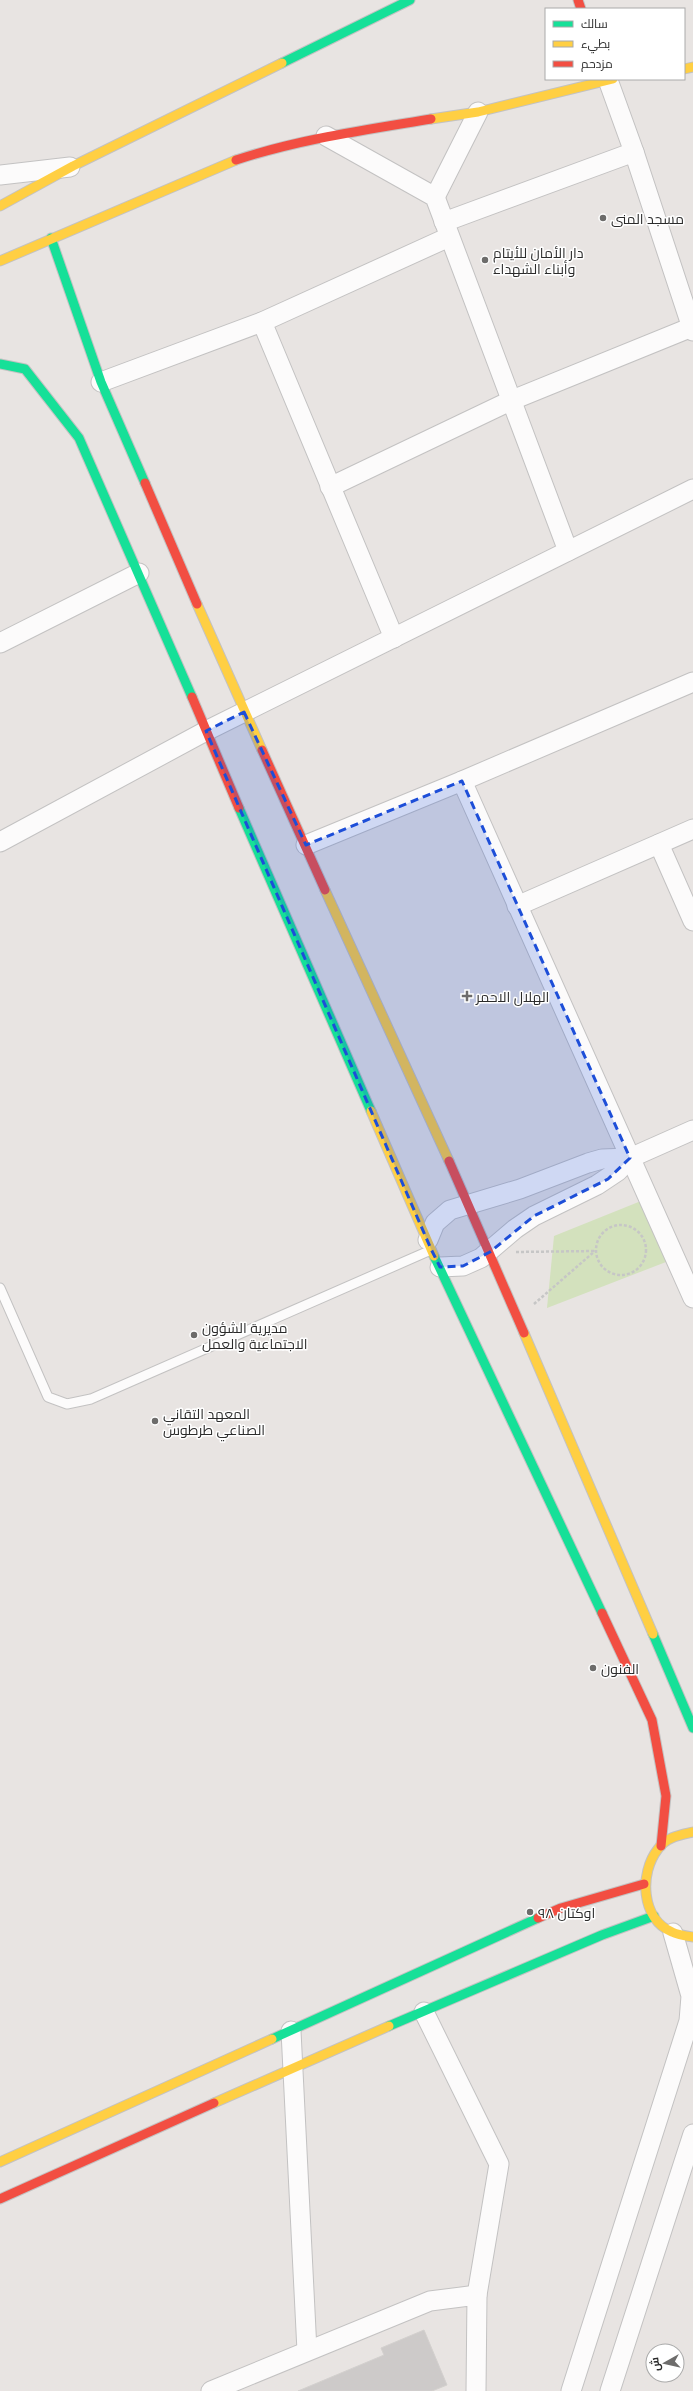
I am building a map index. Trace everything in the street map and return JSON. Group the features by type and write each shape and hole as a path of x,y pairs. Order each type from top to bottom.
{"street":[{"path":"0,206 73,166 410,0"},
{"path":"0,261 50,238 226,163 276,147 326,136 478,112 611,80 692,329 510,401 330,487"},
{"path":"435,197 478,112"},
{"path":"326,136 435,197 510,401 568,551"},
{"path":"101,382 262,322 446,230 634,152"},
{"path":"0,175 73,166"},
{"path":"50,238 101,382 244,712 469,1204 693,1726"},
{"path":"262,322 394,638"},
{"path":"0,364 25,369 78,438 139,573 430,1245 652,1720 666,1796 661,1846"},
{"path":"0,842 206,730 693,489"},
{"path":"0,644 139,573"},
{"path":"306,845 462,781 693,682"},
{"path":"462,781 693,1298"},
{"path":"517,906 693,829"},
{"path":"659,844 693,921"},
{"path":"430,1245 430,1231 441,1216 450,1210 520,1188 588,1163 602,1159 630,1158 693,1130"},
{"path":"440,1267 463,1266 490,1252 515,1229 534,1216 597,1186 618,1171 630,1158"},
{"path":"693,1832 672,1838 661,1846 652,1857 646,1870 644,1884 646,1901 654,1916 673,1933 693,1937"},
{"path":"0,2162 561,1908 644,1884"},
{"path":"0,2199 293,2068 602,1935 654,1916"},
{"path":"572,2391 689,2021 691,1996 673,1933"},
{"path":"424,2012 499,2164 477,2295 476,2391"},
{"path":"291,2031 308,2351"},
{"path":"610,2391 693,2134"},
{"path":"211,2391 430,2300 477,2295"}],"lane":[{"path":"0,1288 48,1397 68,1404 91,1399 430,1245"}],"path":[{"path":"518,1318 595,1251 600,1235 606,1229 618,1225 630,1227 638,1231 646,1246 643,1262 631,1274 623,1276 615,1275 601,1266 595,1251"},
{"path":"490,1252 595,1251"}],"highlighted area":[{"path":"244,712 306,845 462,781 630,1158 608,1179 534,1216 490,1252 463,1266 440,1267 431,1249 206,731"}],"green space":[{"path":"641,1201 666,1262 547,1308 554,1236"}],"building":[{"path":"424,2330 447,2385 432,2391 298,2391 384,2355 381,2348"}],"traffic: fast":[{"path":"282,63 410,0"},
{"path":"51,238 101,382 145,483"},
{"path":"0,364 25,369 79,438 192,697"},
{"path":"239,808 371,1111"},
{"path":"434,1256 602,1613"},
{"path":"653,1634 693,1728"},
{"path":"389,2026 602,1935 654,1916"},
{"path":"272,2039 538,1918"}],"traffic: slow":[{"path":"0,206 73,166 282,63"},
{"path":"685,69 693,67"},
{"path":"431,119 478,112 609,80"},
{"path":"0,261 236,160"},
{"path":"197,604 262,750"},
{"path":"325,890 449,1161"},
{"path":"371,1111 434,1256"},
{"path":"524,1333 653,1634"},
{"path":"693,1832 669,1839 661,1845 652,1859 646,1882 646,1895 654,1917 662,1926 672,1932 679,1935 693,1937"},
{"path":"214,2103 389,2026"},
{"path":"0,2162 272,2039"}],"traffic: jam":[{"path":"578,0 581,8"},
{"path":"236,160 284,146 357,131 431,119"},
{"path":"145,483 197,604"},
{"path":"192,697 239,808"},
{"path":"262,750 325,890"},
{"path":"449,1161 524,1333"},
{"path":"602,1613 652,1720 666,1796 661,1846"},
{"path":"538,1918 561,1908 644,1884"},
{"path":"0,2199 214,2103"}],"place":[{"name":"مسجد المنى","path":"603,218"},
{"name":"دار الأمان للأيتام وأبناء الشهداء","path":"485,260"},
{"name":"الهلال الاحمر","path":"467,996"},
{"name":"مديرية الشؤون الاجتماعية والعمل","path":"194,1335"},
{"name":"المعهد التقاني الصناعي طرطوس","path":"155,1421"},
{"name":"الفنون","path":"593,1668"},
{"name":"اوكتان ٩٨","path":"530,1912"}]}
